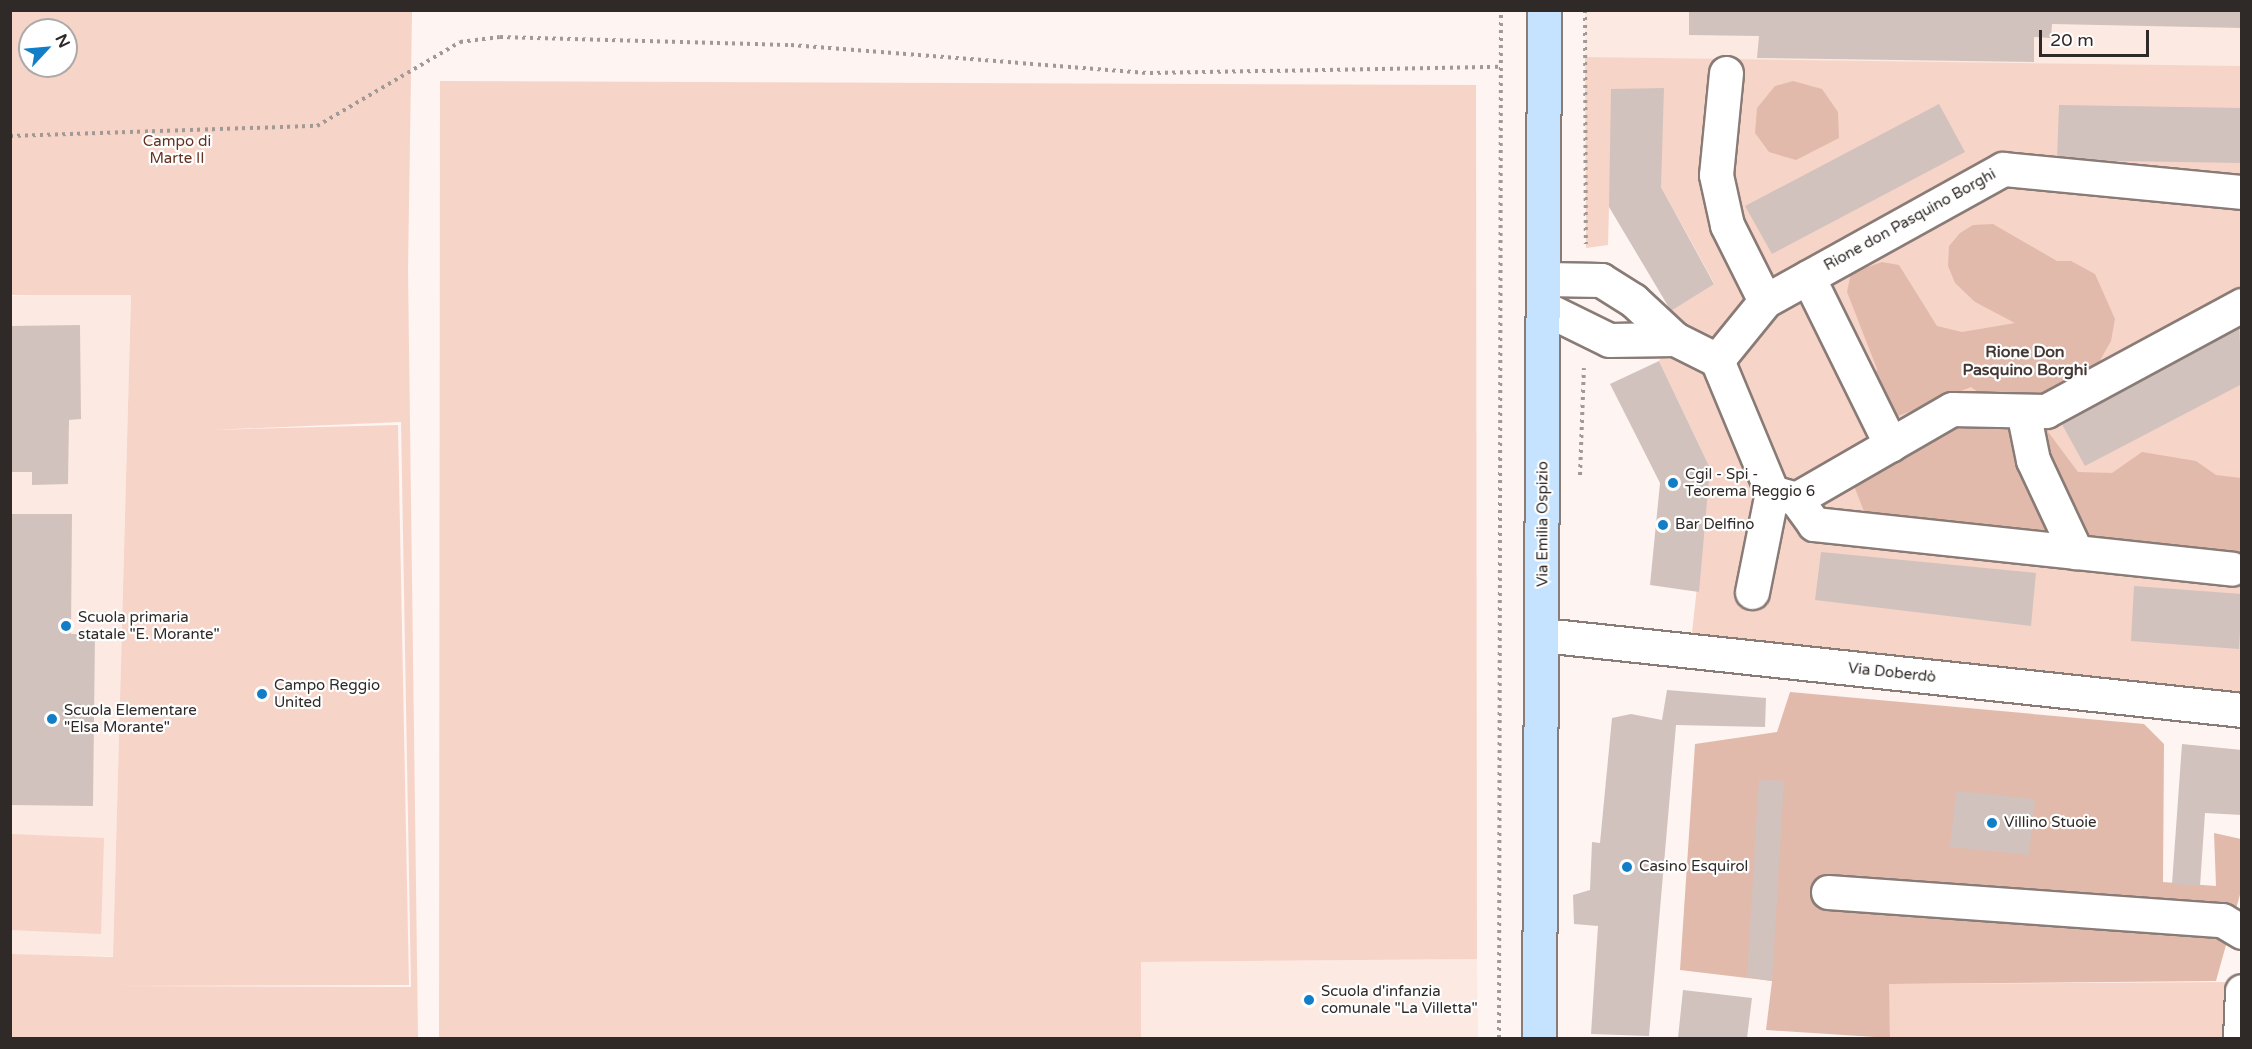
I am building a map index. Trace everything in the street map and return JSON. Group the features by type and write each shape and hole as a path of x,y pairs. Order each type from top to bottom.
{"main road":[{"name":"Via Emilia Ospizio","path":"1539,1038 1545,293 1544,10"}],"street":[{"path":"1726,73 1716,175 1727,225 1765,301"},
{"name":"Rione don Pasquino Borghi","path":"1717,360 1765,301 2003,169 2241,192"},
{"path":"1808,277 1891,445"},
{"path":"1545,293 1601,280 1633,300 1675,339 1717,360 1784,496 1814,524 2232,569"},
{"path":"1545,293 1609,340 1675,339"},
{"path":"1752,592 1784,496 1891,445 1952,409 2046,411 2241,305"},
{"path":"2023,411 2033,460 2076,552"},
{"name":"Via Doberdò","path":"1543,634 2241,710"},
{"path":"1828,892 2222,920 2241,932"},
{"path":"2240,1038 2241,992"}],"path":[{"path":"1499,1038 1501,10"},
{"path":"10,136 317,126 460,42 500,37 813,46 1150,73 1501,67"}],"shaded area":[{"path":"1585,11 2241,11 2241,76 1585,57"},
{"path":"1793,81 1822,89 1838,112 1839,138 1796,160 1769,152 1755,133 1757,108 1775,86"},
{"path":"1993,224 2057,261 2071,261 2095,274 2115,319 2111,341 2098,364 2080,377 2033,400 1989,400 1971,387 1896,417 1880,405 1874,386 1877,369 1847,292 1851,273 1882,262 1899,265 1937,326 1962,332 2015,323 1975,302 1955,283 1948,266 1949,246 1960,233 1973,225"},
{"name":"Scuola primaria statale \"E. Morante\"","path":"131,291 113,956 11,955 10,296"},
{"path":"1956,420 2043,425 2078,472 2112,473 2142,452 2196,461 2216,475 2241,478 2241,579 2238,554 1865,514 1854,486"},
{"path":"1790,692 2144,724 2164,744 2163,882 2216,886 2214,833 2241,839 2241,891 2216,981 1889,984 1890,1038 1766,1030 1772,981 1680,970 1695,744 1777,732"},
{"name":"Scuola d'infanzia comunale \"La Villetta\"","path":"1477,959 1478,1038 1141,1038 1141,962"}],"green space":[{"name":"Campo di Marte II","path":"10,11 412,11 408,270 418,1038 11,1038 11,954 113,957 131,295 11,295","holes":["401,422 411,987 112,986 409,985 398,425 211,430"]},
{"path":"1585,57 2241,66 2241,710 1690,651 1710,468 1659,361 1675,339 1671,311 1714,283 1661,187 1609,207 1608,245 1586,248"},
{"path":"440,81 1476,85 1477,959 1141,962 1141,1038 439,1038"},
{"path":"11,834 104,838 101,934 11,930"},
{"path":"2231,982 2226,1038 1890,1038 1888,984"}],"building":[{"path":"1689,10 2242,10 2242,28 2052,24 2051,38 2034,37 2034,62 1757,58 1759,36 1689,35"},
{"path":"1664,88 1661,187 1714,284 1671,311 1609,207 1611,89"},
{"path":"1939,104 1965,152 1772,254 1745,206"},
{"path":"2059,105 2242,108 2242,163 2057,160"},
{"path":"2239,324 2242,384 2085,466 2059,419"},
{"path":"80,325 81,419 69,420 68,484 32,485 32,472 10,472 10,326"},
{"path":"1659,361 1710,468 1699,592 1650,585 1660,483 1610,384"},
{"name":"Scuola Elementare \"Elsa Morante\"","path":"10,514 72,514 71,634 95,634 93,806 10,805"},
{"path":"1821,552 2036,573 2031,626 1815,600"},
{"path":"2134,586 2242,594 2239,649 2131,641"},
{"name":"Casino Esquirol","path":"1667,690 1766,698 1765,727 1676,725 1649,1036 1591,1034 1598,926 1574,924 1573,895 1590,890 1592,842 1600,843 1612,718 1631,714 1662,720"},
{"path":"2182,744 2242,750 2242,815 2205,813 2200,886 2172,884"},
{"path":"1759,779 1784,781 1772,981 1747,977"},
{"name":"Villino Stuoie","path":"1956,791 2035,799 2029,855 1950,847"},
{"path":"1683,990 1752,998 1747,1038 1678,1038"}],"place":[{"name":"Cgil - Spi - Teorema Reggio 6","path":"1673,483"},
{"name":"Bar Delfino","path":"1663,525"},
{"name":"Scuola primaria statale \"E. Morante\"","path":"66,626"},
{"name":"Campo Reggio United","path":"262,694"},
{"name":"Scuola Elementare \"Elsa Morante\"","path":"52,719"},
{"name":"Villino Stuoie","path":"1992,823"},
{"name":"Casino Esquirol","path":"1627,867"},
{"name":"Scuola d'infanzia comunale \"La Villetta\"","path":"1309,1000"}],"district":[{"name":"Rione Don Pasquino Borghi","path":"2025,361"}]}
